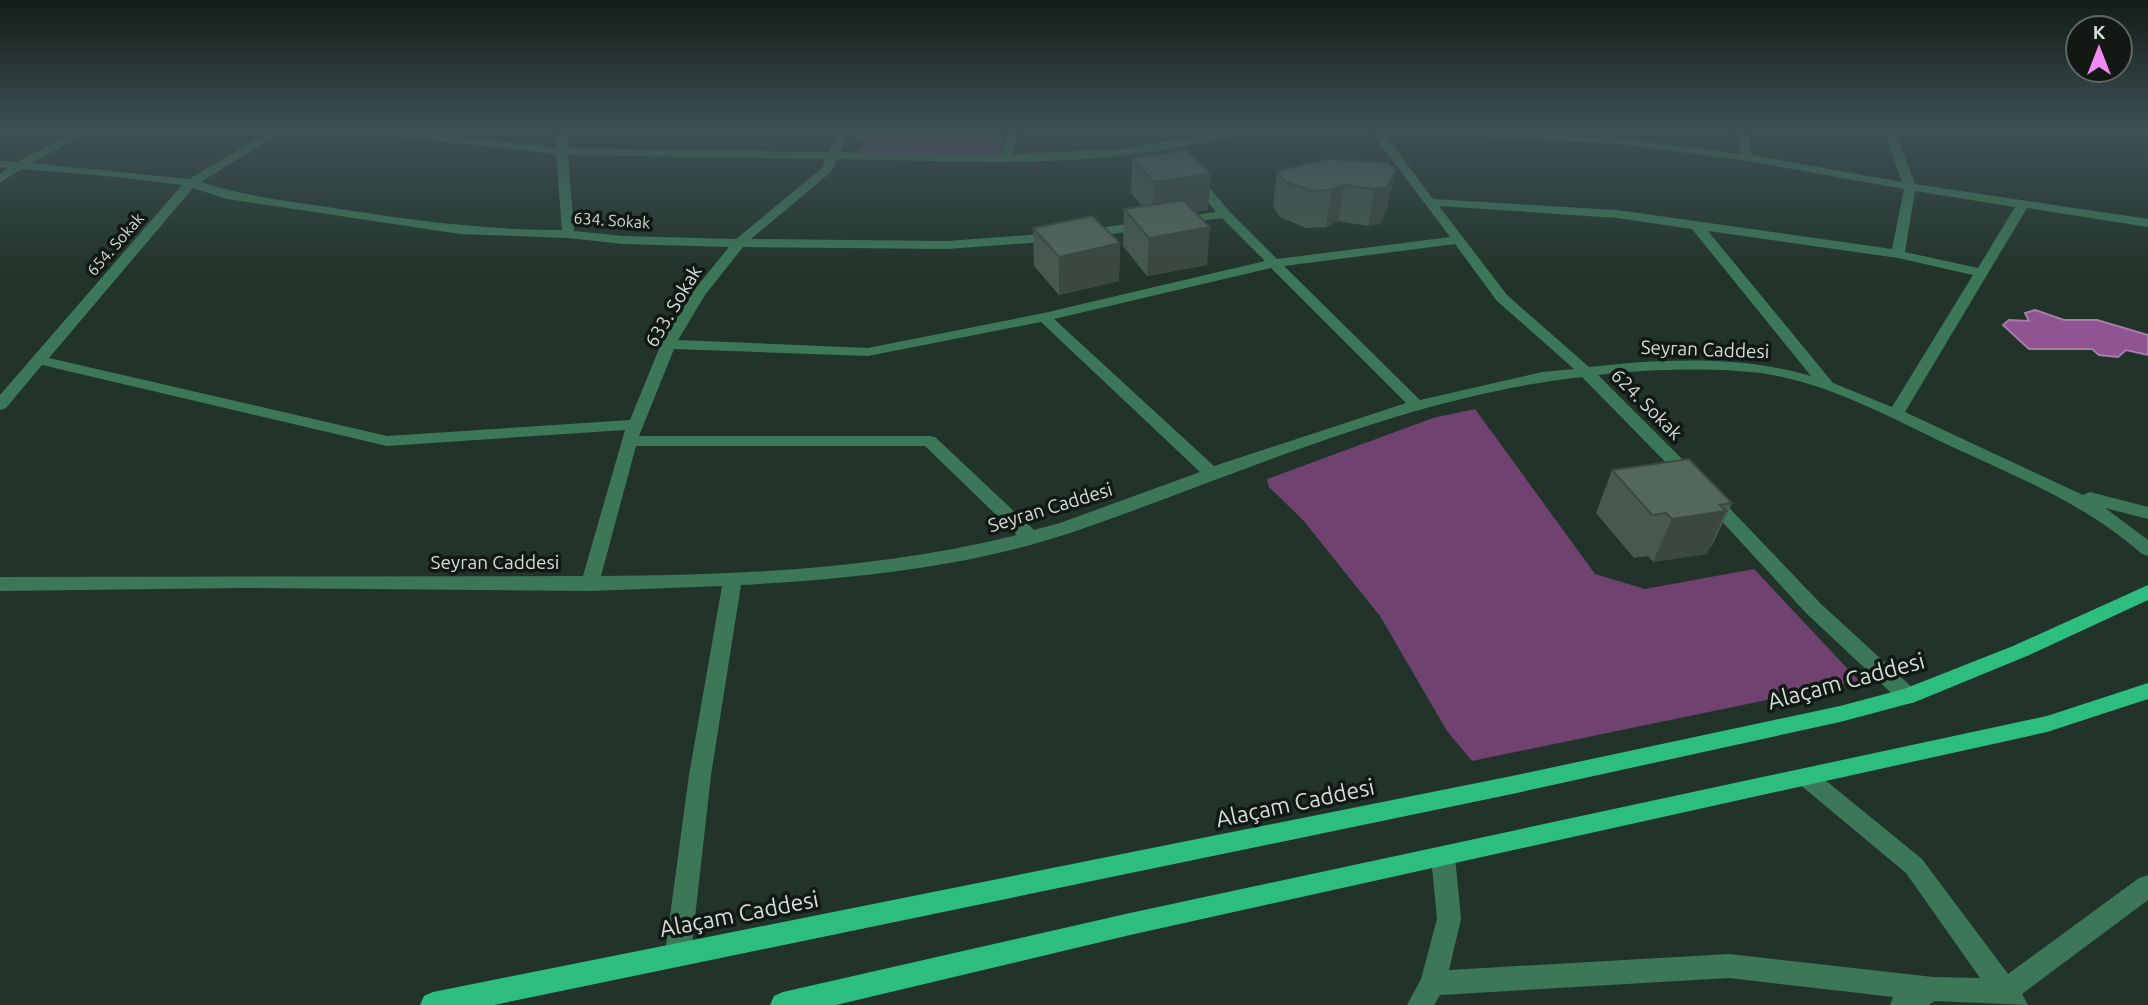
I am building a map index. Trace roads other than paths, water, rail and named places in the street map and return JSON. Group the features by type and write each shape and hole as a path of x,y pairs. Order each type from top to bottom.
{"main road":[{"name":"Alaçam Caddesi","path":"433,1005 1512,785 1908,696 2020,651 2148,592"},
{"path":"783,1005 1130,924 2047,724 2148,691"}],"street":[{"name":"634. Sokak","path":"145,178 191,183 228,195 460,230 568,234 624,240 947,245 1084,234 1225,214"},
{"name":"654. Sokak","path":"0,405 191,183 200,178"},
{"path":"563,178 569,200 568,234"},
{"name":"633. Sokak","path":"590,584 629,440 668,344 699,293 739,243 817,178"},
{"path":"1196,178 1225,214 1415,404"},
{"name":"624. Sokak","path":"1410,178 1502,298 1583,369 1645,429 1814,609 1908,696"},
{"path":"1859,178 2148,223"},
{"path":"1898,254 1910,187 1907,178"},
{"path":"1429,202 1617,215 1898,254 1979,272"},
{"path":"1895,415 1979,272 2023,204"},
{"path":"1697,226 1827,386"},
{"path":"668,344 868,352 1044,317 1274,263 1458,240"},
{"path":"1044,317 1212,474"},
{"path":"38,360 387,441 636,424"},
{"name":"Seyran Caddesi","path":"0,584 123,581 590,584 732,581 903,565 1031,538 1415,404 1583,369 1680,365 1768,370 1827,386 2070,493 2148,539"},
{"path":"629,440 929,441 1031,538"},
{"name":"Seyran Caddesi","path":"2070,493 2148,513"},
{"name":"Seyran Caddesi","path":"2123,525 2148,550"},
{"path":"678,953 700,775 732,581"},
{"path":"1806,777 1914,866 2010,998"},
{"path":"1443,857 1449,919 1426,994 1729,966 2010,998 2148,886"},
{"path":"1903,1005 1933,989"}]}
